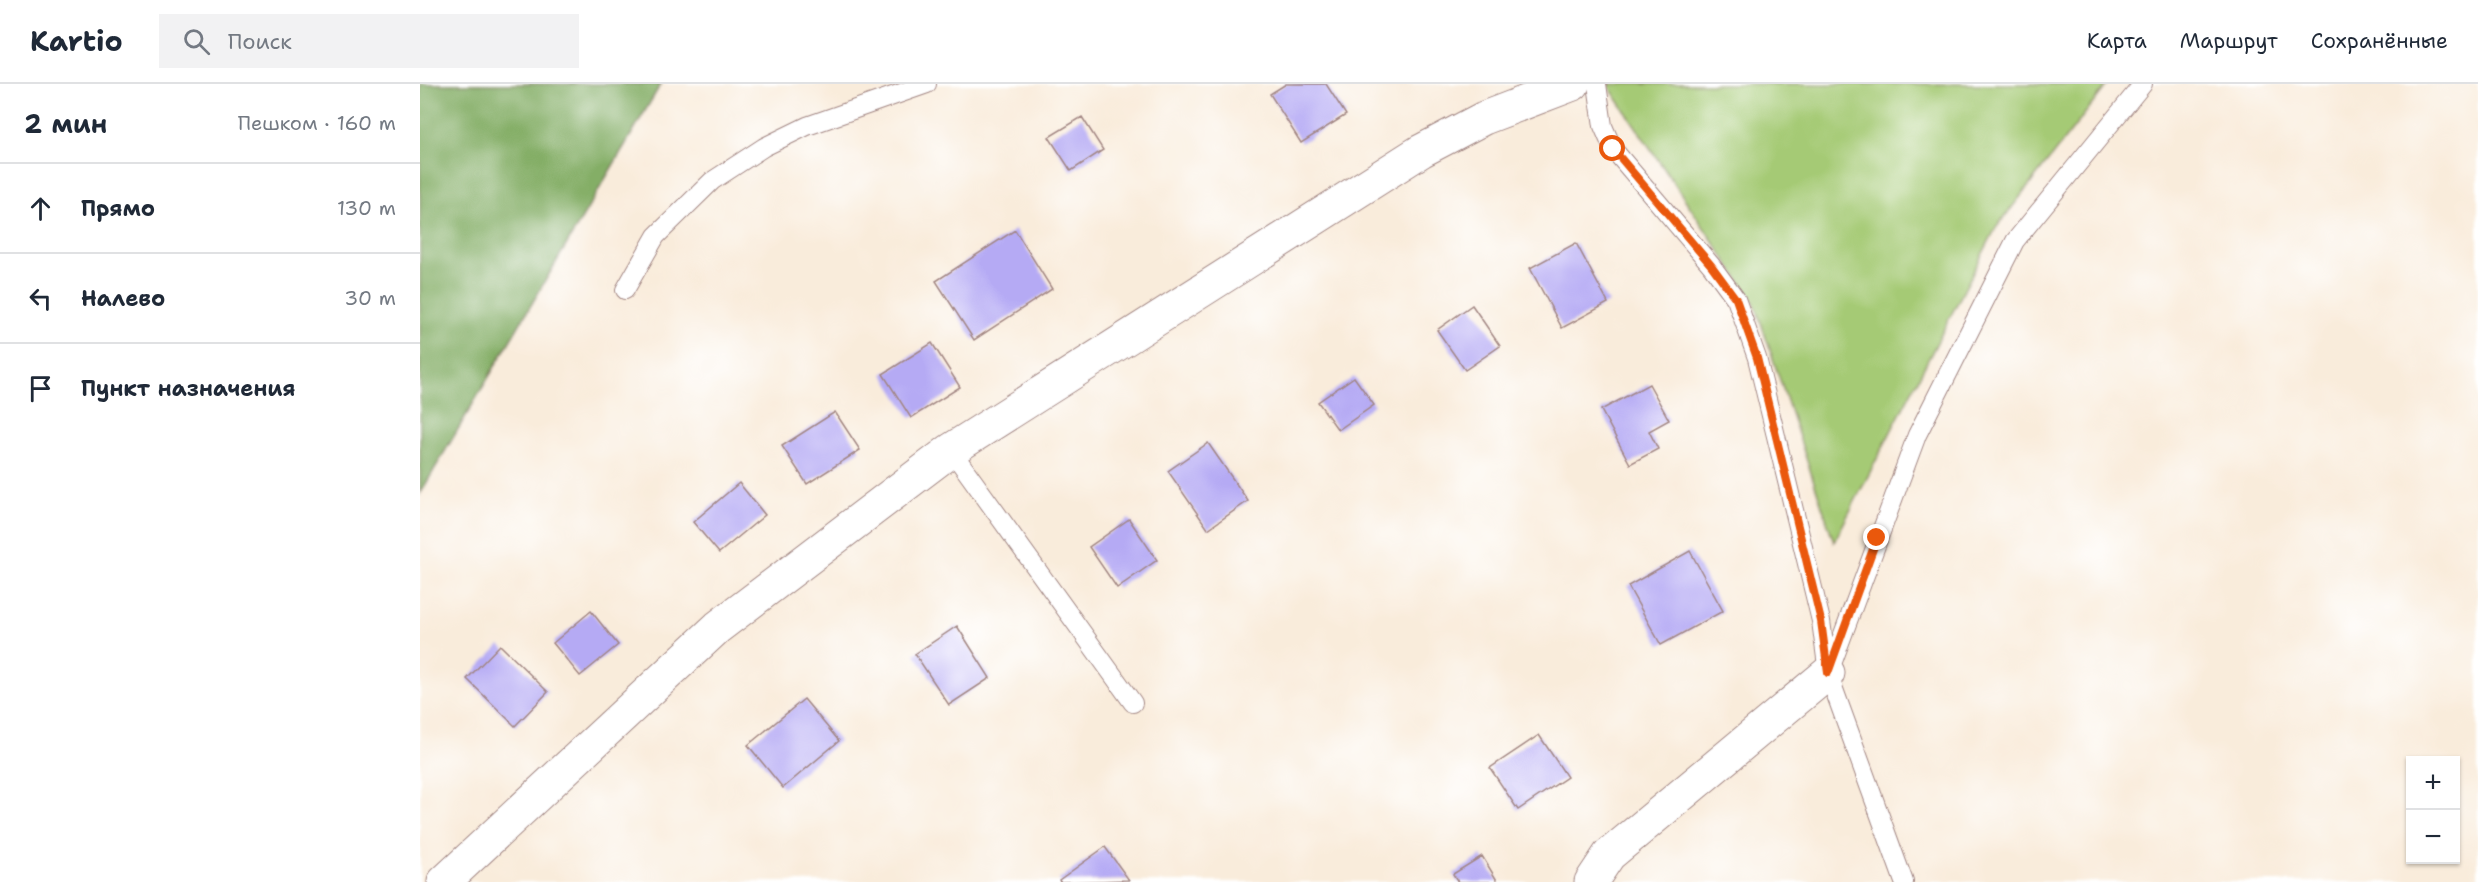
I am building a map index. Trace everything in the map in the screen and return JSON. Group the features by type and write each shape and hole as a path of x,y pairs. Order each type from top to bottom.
{"street":[{"path":"444,882 718,627 951,450 1420,151 1484,118 1573,84"},
{"path":"1591,882 1609,855 1828,673"}],"lane":[{"path":"625,290 656,236 712,182 764,147 807,126 927,84"},
{"path":"1597,84 1603,126 1613,149 1711,265 1736,299 1757,358 1821,621 1828,673 1904,882"},
{"path":"1828,673 1917,435 2015,241 2143,84"},
{"path":"951,450 1133,703"}],"green space":[{"path":"420,84 661,84 420,494"},
{"path":"1607,84 2108,84 1996,228 1834,542 1754,302"}],"building":[{"path":"1286,84 1326,84 1346,115 1301,143 1270,94"},
{"path":"1082,117 1103,150 1071,171 1049,137"},
{"path":"1015,230 1052,289 974,340 936,281"},
{"path":"1576,243 1608,303 1562,328 1530,268"},
{"path":"1472,305 1500,346 1465,370 1437,330"},
{"path":"932,343 960,387 911,418 883,374"},
{"path":"1354,377 1374,405 1338,430 1318,402"},
{"path":"1649,384 1669,420 1649,431 1658,449 1630,464 1601,410"},
{"path":"835,412 860,450 807,484 782,446"},
{"path":"1208,443 1248,501 1208,529 1168,471"},
{"path":"739,483 765,515 719,553 693,522"},
{"path":"1129,519 1157,560 1117,588 1089,547"},
{"path":"1690,551 1723,611 1661,645 1628,586"},
{"path":"591,611 618,645 580,676 553,643"},
{"path":"957,626 990,678 949,705 915,654"},
{"path":"500,645 548,692 515,726 467,679"},
{"path":"804,699 839,741 783,788 748,745"},
{"path":"1539,735 1567,777 1518,810 1490,768"},
{"path":"1105,847 1129,880 1060,882 1059,880"},
{"path":"1482,856 1498,882 1458,882 1453,874"}],"route":[{"path":"1613,149 1711,265 1736,299 1757,358 1821,621 1828,673 1877,538"}]}
